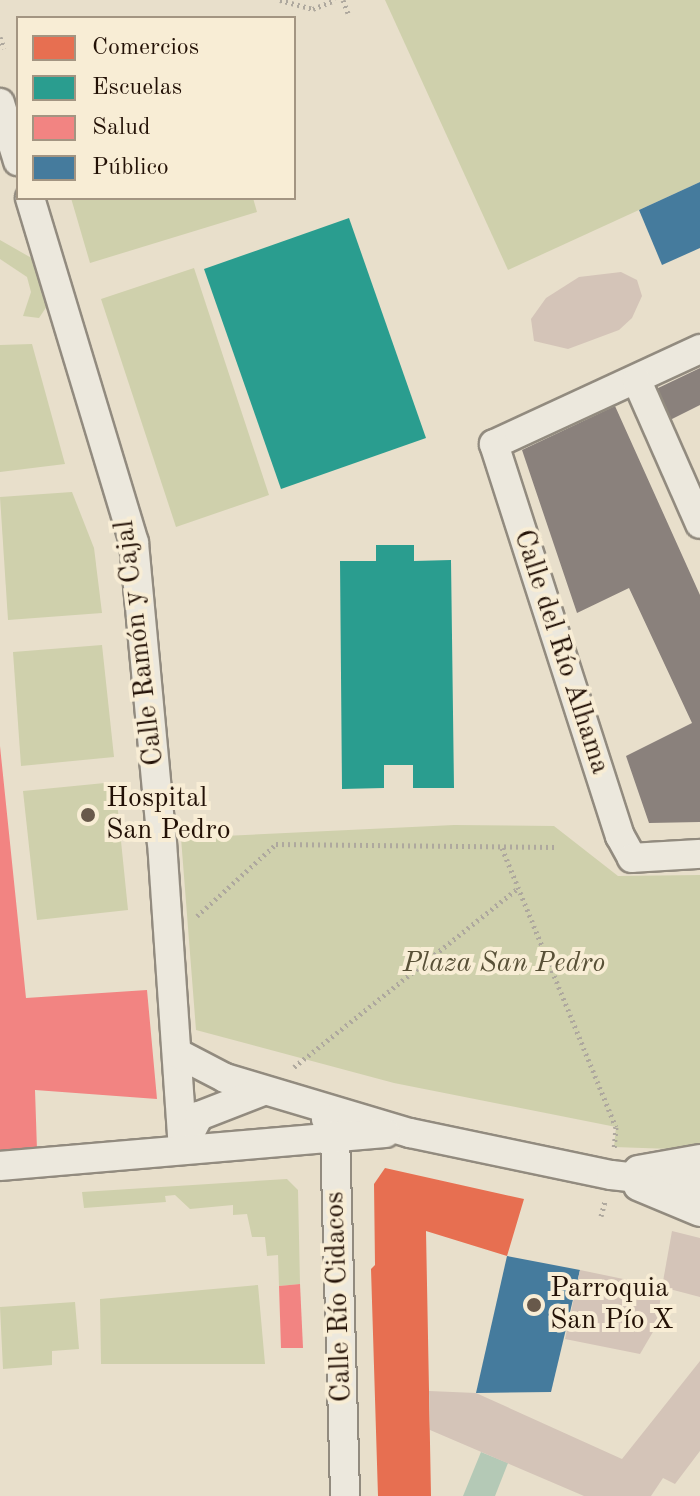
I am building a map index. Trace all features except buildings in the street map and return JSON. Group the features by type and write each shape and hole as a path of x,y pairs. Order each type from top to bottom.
{"street":[{"path":"0,103 16,155"},
{"name":"Calle Ramón y Cajal","path":"31,200 134,543 183,1147"},
{"path":"700,349 637,381 700,524"},
{"name":"Calle del Río Alhama","path":"637,381 494,444 632,858 700,854"},
{"path":"177,1053 263,1091 317,1103 410,1133 611,1175 700,1185"},
{"path":"183,1147 199,1116 219,1104 263,1091"},
{"name":"Calle Río Cidacos","path":"317,1103 335,1135 345,1496"},
{"path":"0,1166 183,1147 335,1135 410,1133"},
{"path":"611,1175 700,1159"},
{"path":"611,1175 700,1212"}],"path":[{"path":"280,0 313,9 335,0"},
{"path":"343,0 348,13"},
{"path":"0,37 4,48"},
{"path":"167,925 194,919 276,844 557,847"},
{"path":"502,848 616,1127 611,1175"},
{"path":"263,1091 518,888"}],"green space":[{"path":"385,0 700,0 700,182 508,270"},
{"path":"72,200 254,200 257,212 90,263"},
{"path":"0,240 35,260 47,306 39,318 23,316 31,292 27,277 0,259"},
{"path":"194,268 269,495 176,527 101,299"},
{"path":"32,344 65,464 0,472 0,345"},
{"path":"72,492 94,548 102,613 8,620 0,497"},
{"path":"102,645 114,757 21,766 13,652"},
{"path":"115,782 128,910 37,920 23,791"},
{"name":"Plaza San Pedro","path":"454,825 554,826 618,876 700,875 700,1150 614,1147 616,1127 394,1083 196,1030 181,838"},
{"path":"287,1179 298,1190 300,1284 279,1286 278,1255 267,1256 265,1237 252,1237 247,1214 233,1215 233,1205 190,1209 175,1195 165,1196 166,1202 84,1208 82,1192"},
{"path":"258,1285 265,1364 101,1364 100,1299"},
{"path":"75,1302 79,1349 52,1351 52,1365 3,1369 0,1307"}],"shaded area":[{"path":"481,1452 508,1463 495,1496 463,1496"}],"place":[{"name":"Hospital San Pedro","path":"88,815"},
{"name":"Parroquia San Pío X","path":"534,1305"}]}
